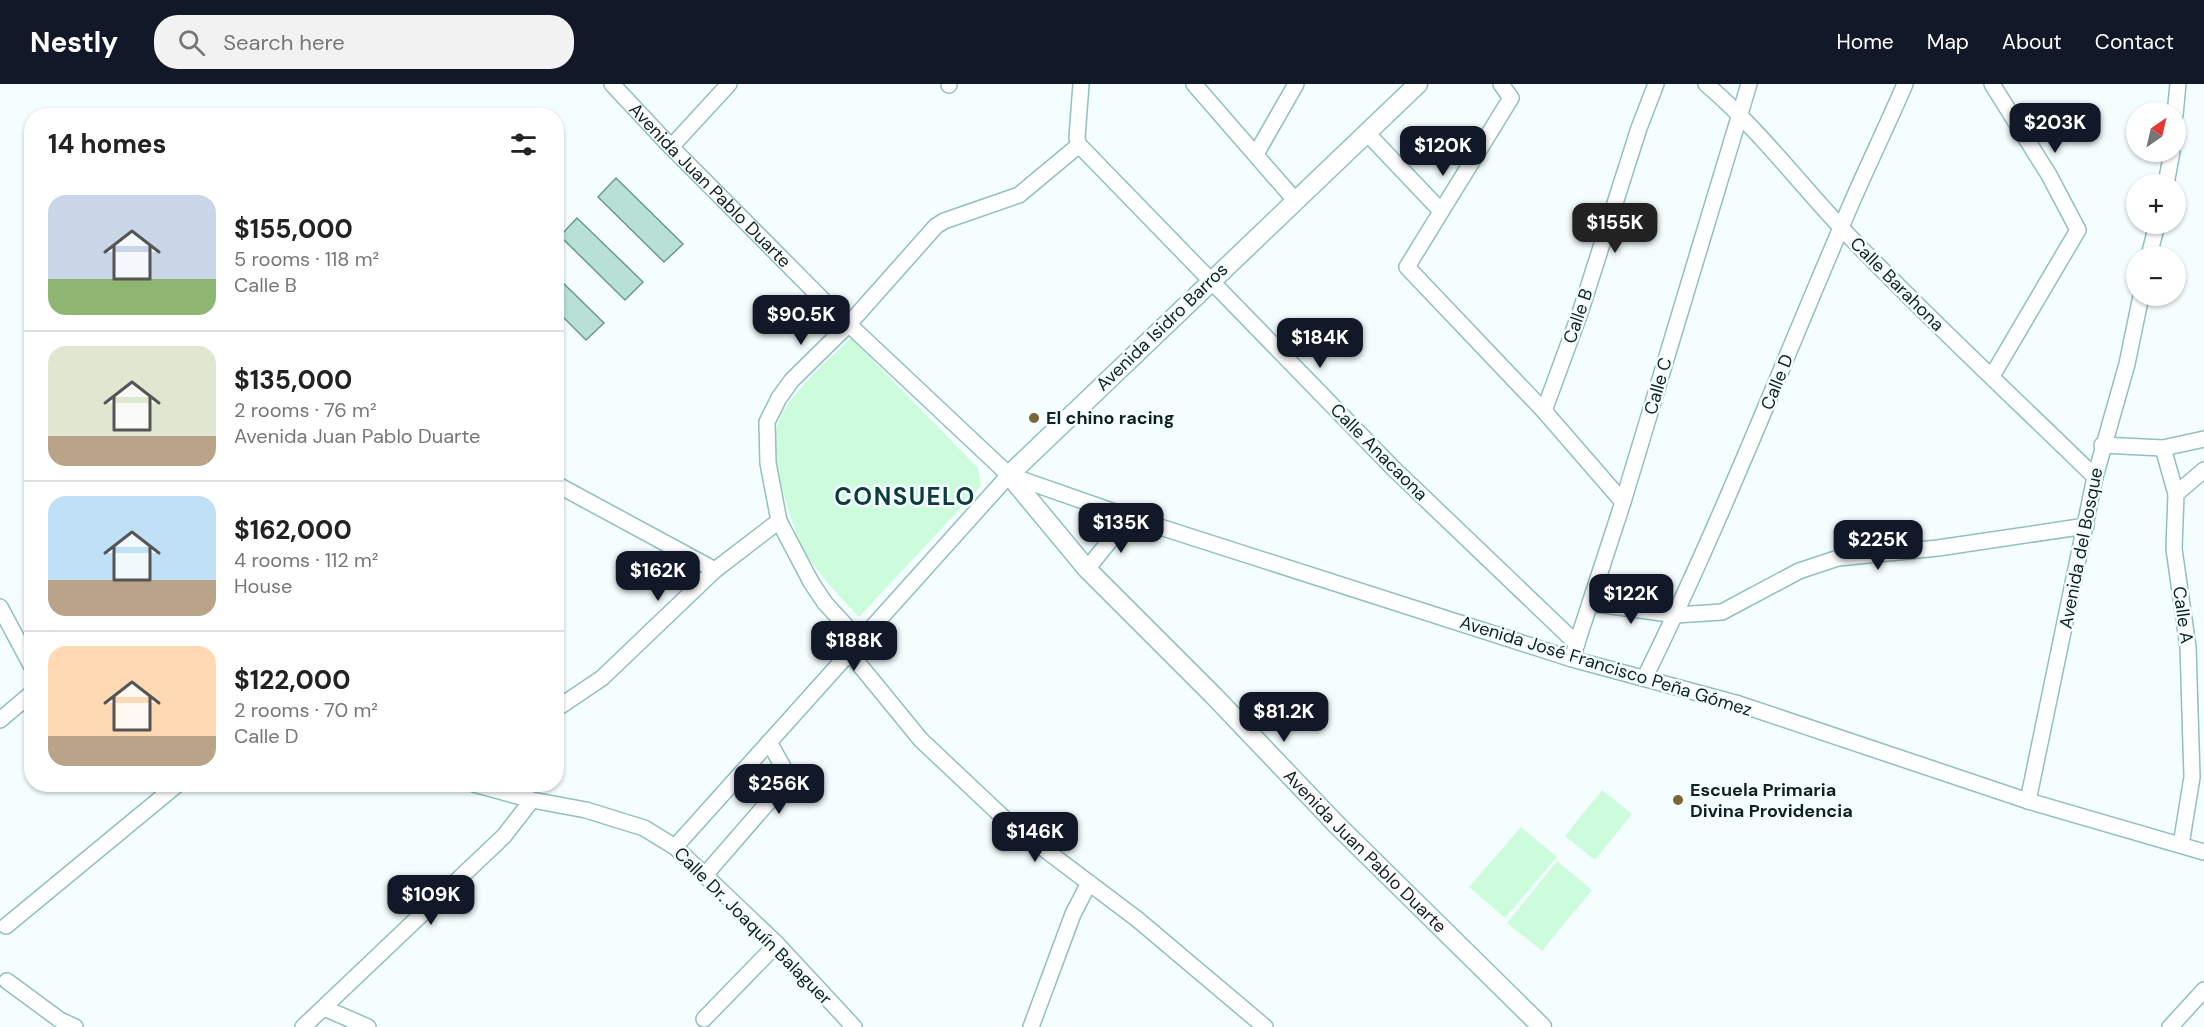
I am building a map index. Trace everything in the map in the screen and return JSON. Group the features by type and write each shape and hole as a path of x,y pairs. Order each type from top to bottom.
{"street":[{"name":"Avenida Juan Pablo Duarte","path":"612,84 671,147 849,324 1009,475 1087,569 1214,696 1338,826 1542,1027"},
{"path":"671,147 729,84"},
{"path":"1081,84 1077,138 1079,145 1019,195 944,220 936,226 849,324 792,380 769,415 765,430 768,463 779,521 811,582 854,646 928,746 1007,821 1137,919 1265,1027"},
{"path":"1194,84 1294,200"},
{"path":"1256,154 1296,84"},
{"name":"Avenida Isidro Barros","path":"675,847 1009,475 1294,200 1418,84"},
{"path":"1501,84 1511,98 1407,267 1544,411 1623,502"},
{"name":"Calle B","path":"1544,411 1580,313 1639,128 1656,84"},
{"name":"Calle Barahona","path":"1706,84 1740,113 1841,227 1919,309 1992,376 2095,477"},
{"name":"Calle C","path":"1572,659 1623,502 1749,84"},
{"name":"Calle D","path":"1645,677 1676,615 1752,442 1841,227 1905,84"},
{"path":"1992,84 2049,175 2078,230 1992,376"},
{"path":"2176,102 2178,84"},
{"path":"1366,132 1441,211"},
{"name":"Calle Anacaona","path":"1079,145 1394,470 1577,644"},
{"name":"Avenida del Bosque","path":"2028,801 2102,445 2127,364 2139,306"},
{"path":"2102,445 2163,448 2204,439"},
{"name":"Calle A","path":"2163,448 2176,494 2174,549 2188,647 2192,777 2181,845"},
{"path":"2176,494 2204,470"},
{"name":"Avenida José Francisco Peña Gómez","path":"1009,475 1129,517 1572,659 1739,704 2028,801 2204,852"},
{"path":"564,488 715,570"},
{"path":"1087,569 1129,517"},
{"path":"564,704 602,678 715,570 779,521"},
{"path":"1590,603 1676,615 1722,612 1799,571 1838,558 1938,548 2086,526"},
{"path":"0,607 24,652"},
{"path":"0,720 24,700"},
{"path":"705,875 783,785 787,774 769,742"},
{"path":"6,926 168,792"},
{"name":"Calle Dr. Joaquín Balaguer","path":"503,792 586,810 644,828 675,847 777,944 854,1027"},
{"path":"303,1027 504,836 532,800"},
{"path":"1030,1027 1069,924 1089,883"},
{"path":"704,1019 777,944"},
{"path":"7,981 60,1020 75,1027"},
{"path":"2170,1027 2204,990"},
{"path":"324,1008 368,1027"}],"green space":[{"path":"851,338 978,468 981,486 859,617 820,573 802,546 789,514 779,476 775,442 776,429 781,417 797,392"},
{"path":"1602,790 1632,814 1595,860 1565,836"},
{"path":"1521,827 1557,857 1505,918 1469,887"},
{"path":"1557,861 1592,890 1542,951 1507,923"}],"building":[{"path":"616,178 683,244 664,262 598,197"},
{"path":"577,218 643,282 625,300 564,240 564,232"},
{"path":"564,284 604,323 586,340 564,318"}],"place":[{"name":"El chino racing","path":"1034,418"},
{"name":"Escuela Primaria Divina Providencia","path":"1678,800"}],"district":[{"name":"CONSUELO","path":"905,496"}]}
